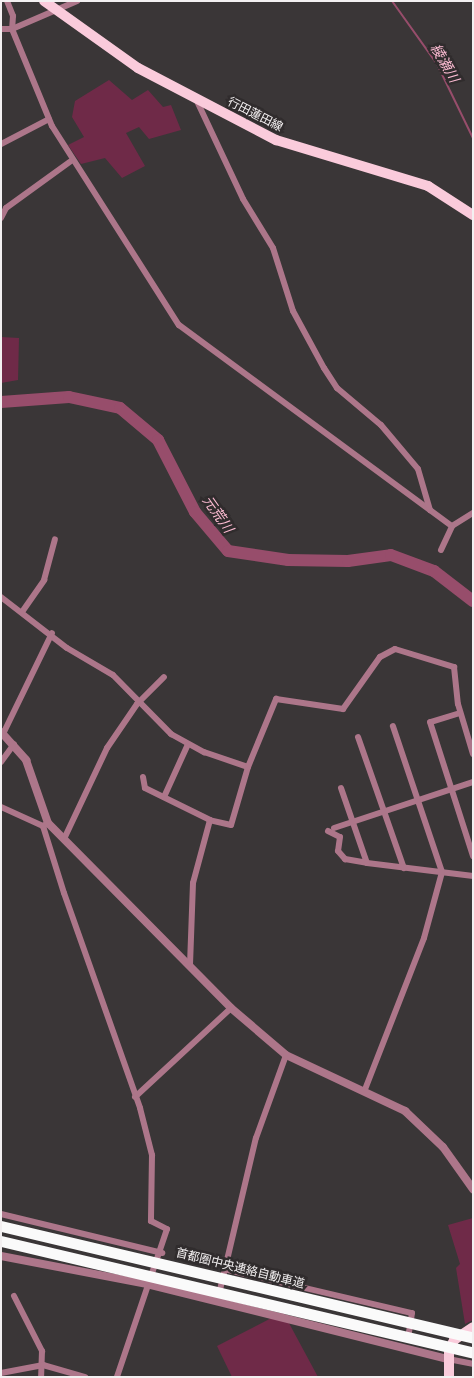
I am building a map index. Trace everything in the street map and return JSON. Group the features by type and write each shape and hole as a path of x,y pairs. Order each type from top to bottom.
{"highway":[{"name":"首都圏中央連絡自動車道","path":"1,1226 473,1338"},
{"path":"1,1241 473,1352"}],"main road":[{"name":"行田蓮田線","path":"44,1 138,68 276,140 428,186 473,214"},
{"path":"449,1377 448,1359 454,1340 473,1327"}],"street":[{"path":"7,1 12,29 49,119 71,161 179,325 452,526"},
{"path":"1,29 12,29 77,1"},
{"path":"195,98 243,199 273,248 293,311 324,368 337,388 381,425 418,470 430,510"},
{"path":"1,144 49,119"},
{"path":"1,218 6,208 71,161"},
{"path":"441,550 452,526 473,513"},
{"path":"22,612 44,580 55,539"},
{"path":"1,597 52,633 67,648 113,675 137,704 188,744 248,767"},
{"path":"52,633 2,733 14,744 26,760 152,1155 151,1221 167,1230 162,1253 151,1286 117,1377"},
{"path":"143,777 145,788 210,820 231,825 248,767 274,700 347,707 380,657 390,650 450,662 457,674 460,713 473,754"},
{"path":"64,839 107,748 137,704 164,677"},
{"path":"460,713 430,722 473,856"},
{"path":"364,1092 424,938 442,872 393,726"},
{"path":"358,737 404,868"},
{"path":"1,762 14,744"},
{"path":"164,797 188,744"},
{"path":"473,782 331,830 340,837 338,852 345,859 473,876"},
{"path":"341,788 367,863"},
{"path":"1,807 46,825 64,839 231,1008 286,1055 405,1111 423,1125 473,1189"},
{"path":"190,965 193,883 210,820"},
{"path":"135,1097 231,1008"},
{"path":"218,1302 224,1269 256,1138 286,1055"},
{"path":"1,1214 162,1253"},
{"path":"1,1256 151,1286 473,1364"},
{"path":"224,1269 412,1313 406,1348"},
{"path":"14,1296 42,1351 43,1365 41,1377"},
{"path":"1,1373 43,1365 85,1377"}],"shaded area":[{"path":"109,80 132,100 148,90 163,107 171,105 181,130 149,139 139,127 126,133 145,166 122,178 105,158 81,164 68,145 84,137 72,117 75,101"},
{"path":"1,337 19,338 18,380 1,383"},
{"path":"473,1218 473,1320 465,1324 456,1268 460,1264 448,1225"},
{"path":"283,1312 318,1377 232,1377 217,1346"}],"waterway":[{"name":"綾瀬川","path":"392,1 437,64 473,138"},
{"name":"元荒川","path":"1,402 69,397 120,408 158,440 195,512 228,551 288,560 348,561 391,555 434,571 473,601"}]}
